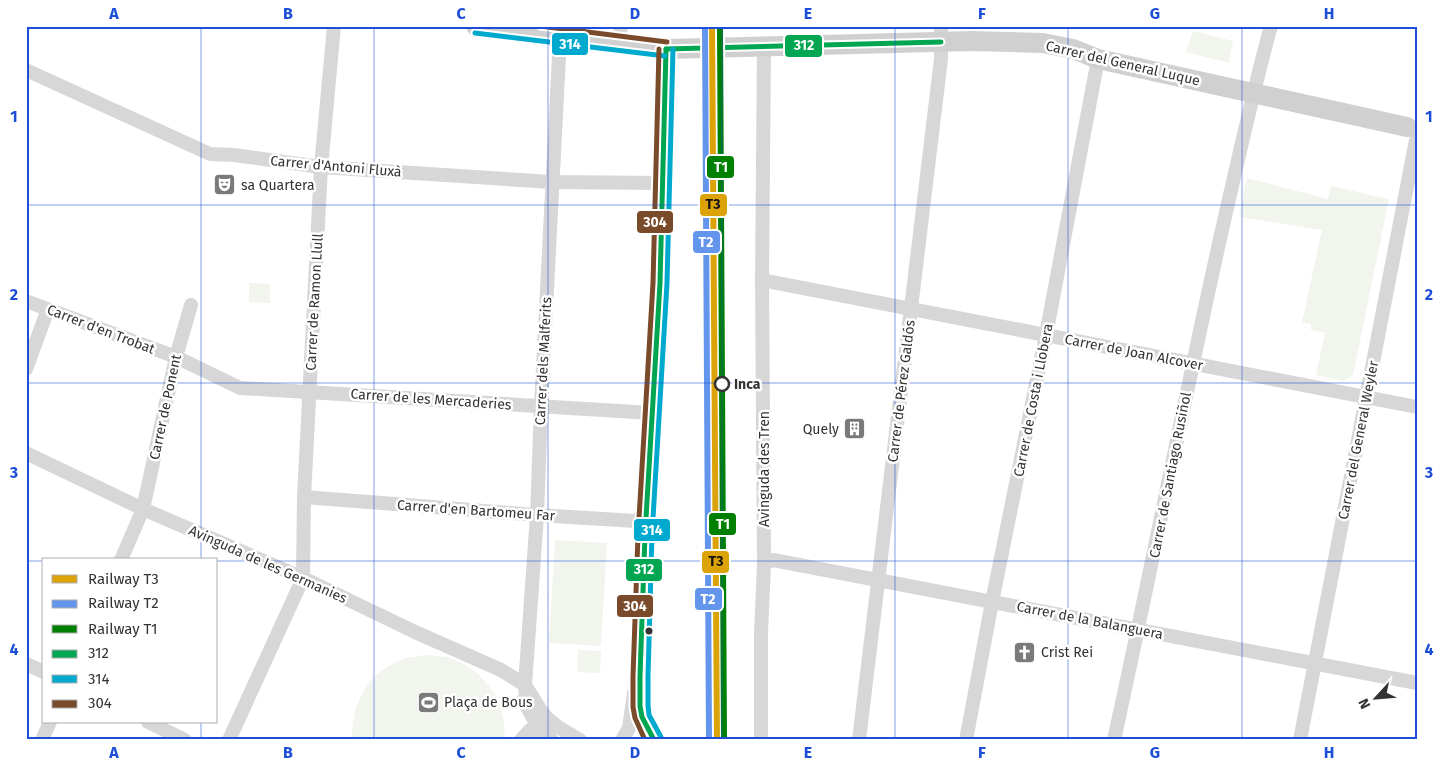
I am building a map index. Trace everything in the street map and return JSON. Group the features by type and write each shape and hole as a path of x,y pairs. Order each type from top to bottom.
{"main road":[{"name":"Carrer del General Luque","path":"476,26 560,37 620,35 666,49 764,47 941,34 972,41 1043,43 1074,49 1098,59 1414,131"},
{"path":"654,740 642,717 640,676 646,515 660,289 666,49"}],"street":[{"name":"Carrer de Ramon Llull","path":"302,578 304,497 321,167 334,26"},
{"name":"Carrer de Santiago Rusiñol","path":"1114,740 1139,629 1192,363 1252,93 1270,26"},
{"name":"Carrer de Pérez Galdós","path":"859,740 941,60 941,34"},
{"name":"Carrer dels Malferits","path":"525,685 536,515 560,37"},
{"name":"Avinguda des Tren","path":"761,740 761,634 764,563 762,280 764,47"},
{"name":"Carrer de Costa i Llobera","path":"966,740 1098,59"},
{"name":"Carrer d'Antoni Fluxà","path":"26,70 210,154 234,155 321,167 552,182 663,183"},
{"name":"Carrer del General Weyler","path":"1300,740 1367,397 1414,131"},
{"name":"Carrer de Joan Alcover","path":"762,280 1417,407"},
{"name":"Carrer d'en Trobat","path":"26,301 176,357 240,388"},
{"name":"Carrer de Ponent","path":"122,558 143,509 176,357 191,305"},
{"path":"26,369 48,309"},
{"name":"Carrer de les Mercaderies","path":"240,388 652,413"},
{"name":"Avinguda de les Germanies","path":"26,453 143,509 302,578 501,670 525,685"},
{"name":"Carrer d'en Bartomeu Far","path":"304,497 635,521 646,515"},
{"name":"Carrer de la Balanguera","path":"764,563 773,560 1417,683"},
{"path":"229,740 302,578"},
{"path":"26,664 42,671"},
{"path":"509,676 536,724 548,736"},
{"path":"622,740 629,728 632,704 640,676"},
{"path":"525,685 527,707"},
{"path":"525,685 547,718 580,740"},
{"path":"42,740 49,724"},
{"path":"152,724 185,740"},
{"path":"521,740 530,730 548,736"}],"shaded area":[{"path":"1193,31 1233,41 1229,63 1186,52"},
{"path":"1247,178 1328,199 1331,186 1389,199 1353,375 1344,381 1316,375 1325,333 1311,330 1311,324 1302,322 1322,230 1239,217"},
{"path":"249,283 270,284 270,303 249,302"},
{"path":"555,540 607,543 601,646 549,643"},
{"path":"578,650 601,651 600,673 577,672"},
{"name":"Plaça de Bous","path":"424,655 451,658 463,663 484,680 498,701 505,727 504,740 352,740 358,703 369,684 377,675 398,661"}],"rail line":[{"name":"T2","path":"705,26 709,740"},
{"name":"T3","path":"712,26 717,740"},
{"name":"T1","path":"720,26 724,740"}],"transit line":[{"name":"304","path":"540,26 667,42"},
{"name":"314","path":"475,33 665,56"},
{"name":"312","path":"666,49 941,42"},
{"name":"304","path":"645,740 635,718 633,676 638,535 653,283 659,49"},
{"name":"312","path":"654,740 642,717 640,676 645,535 660,283 666,49"},
{"name":"314","path":"661,737 649,715 648,676 652,535 667,283 673,49"}],"place":[{"name":"sa Quartera","path":"225,185"},
{"name":"Inca","path":"722,384"},
{"name":"Quely","path":"855,429"},
{"name":"Crist Rei","path":"1025,652"},
{"name":"Plaça de Bous","path":"428,702"}]}
